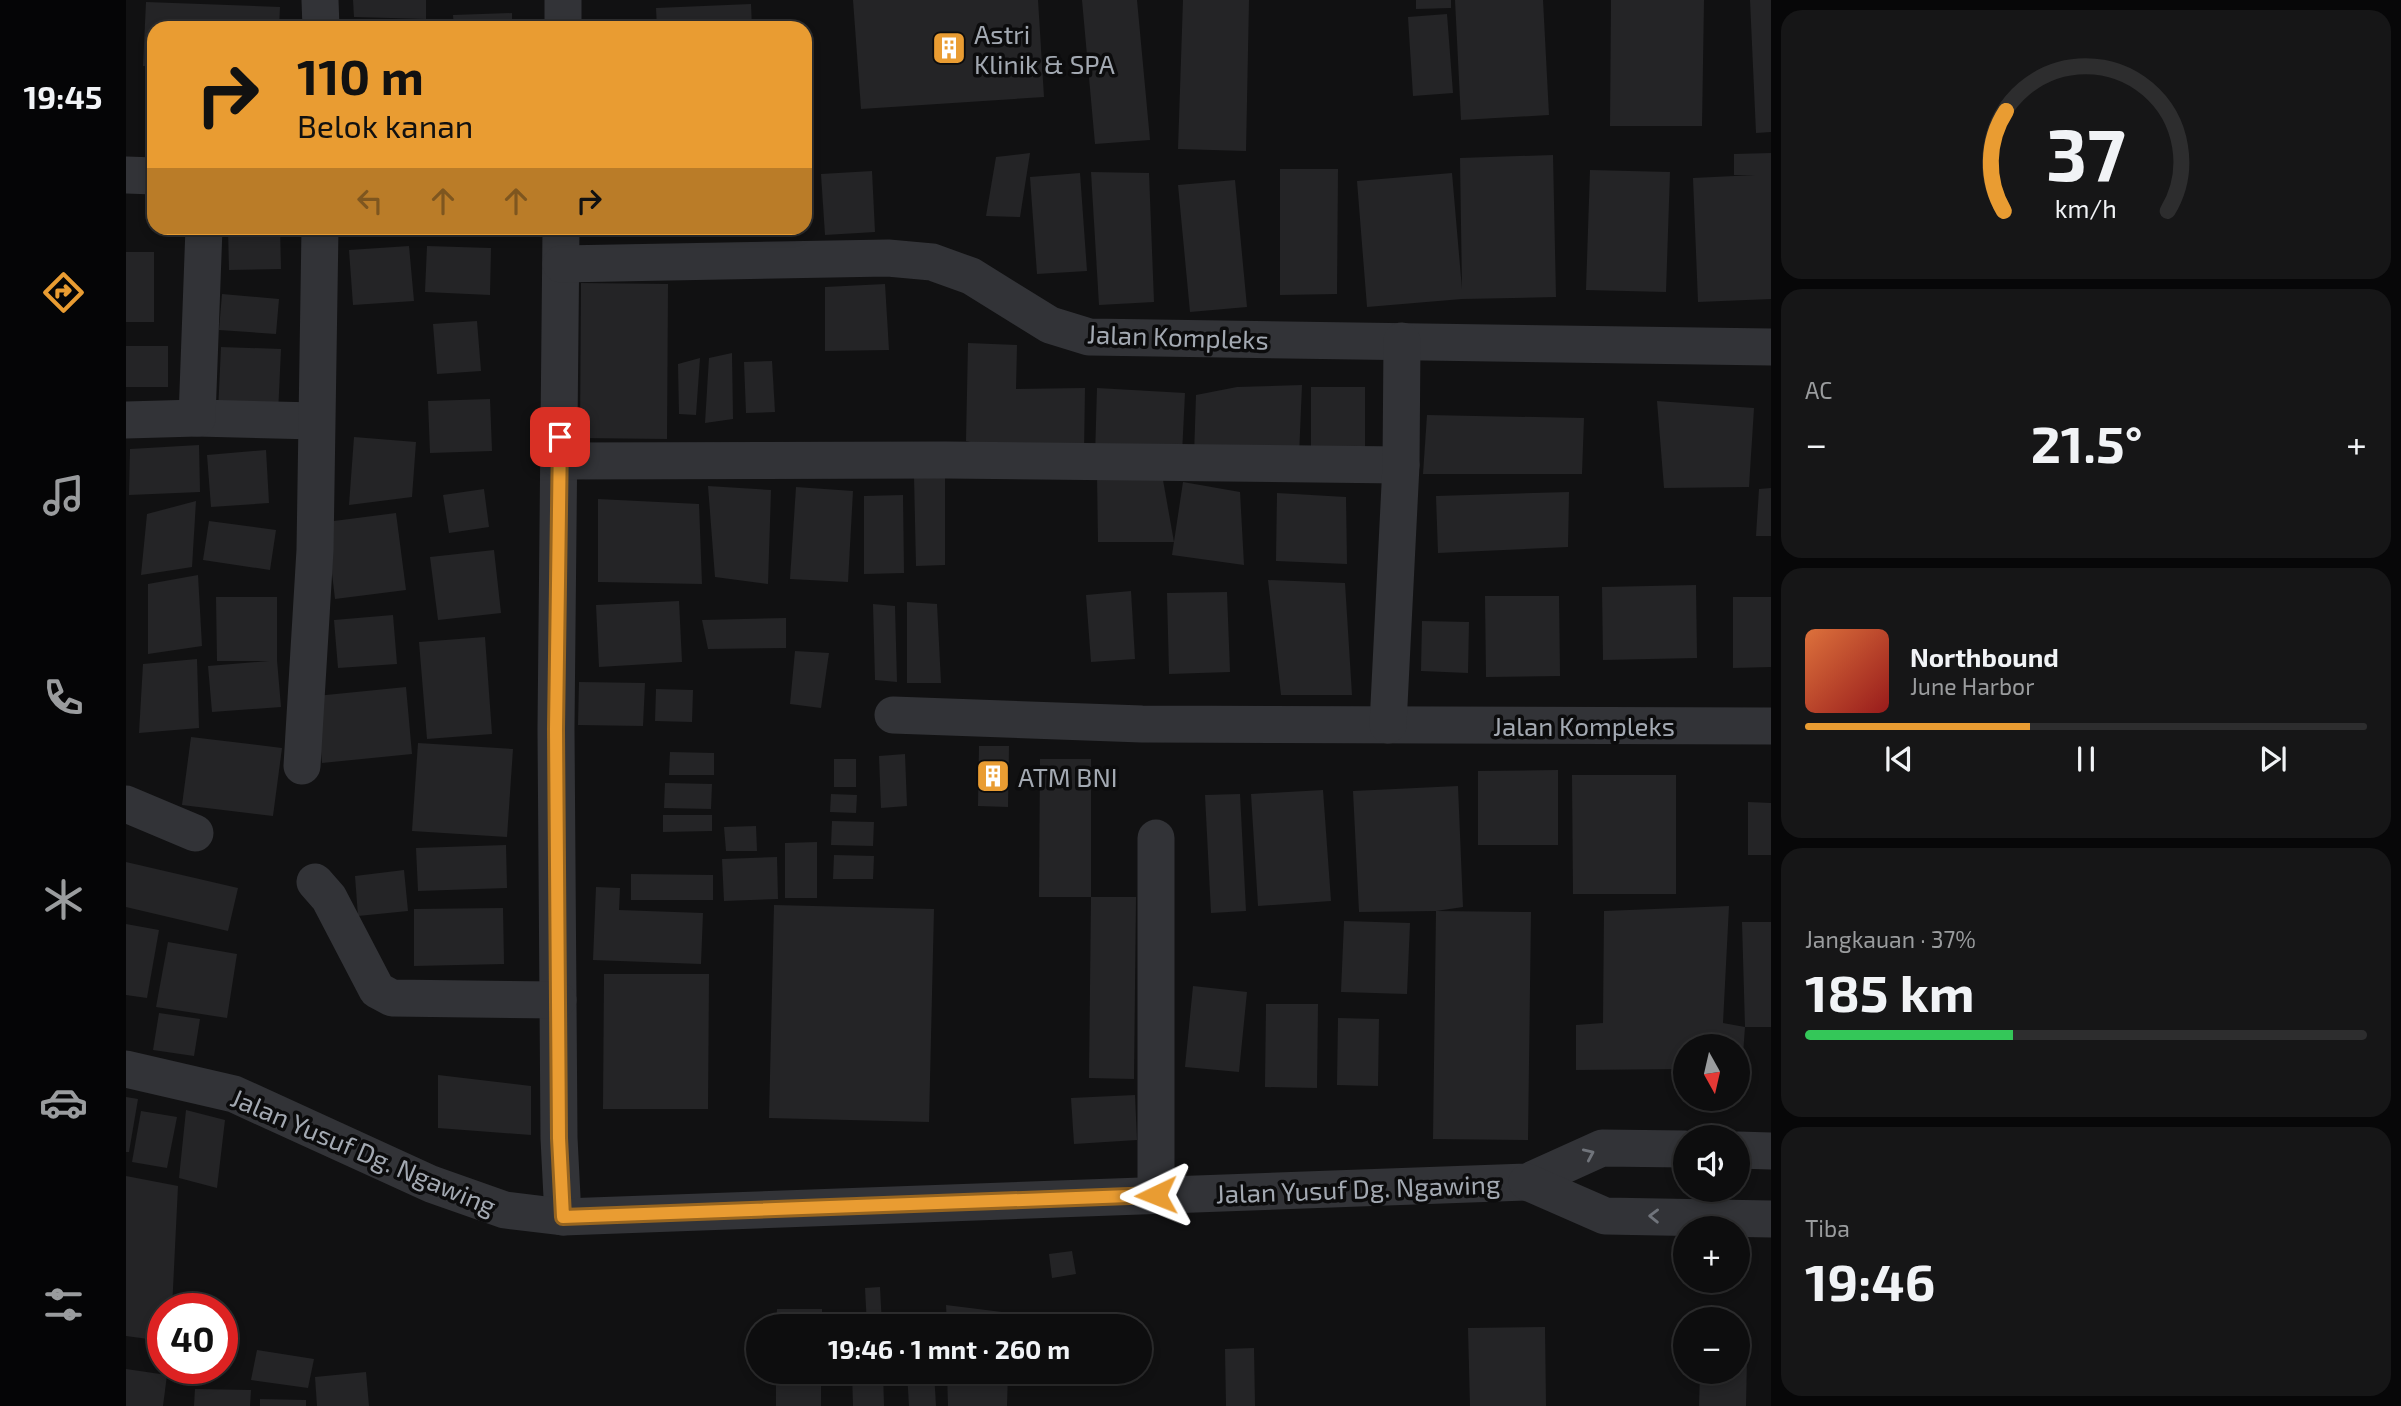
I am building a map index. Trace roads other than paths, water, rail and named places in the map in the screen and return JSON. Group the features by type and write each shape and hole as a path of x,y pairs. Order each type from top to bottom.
{"street":[{"path":"320,0 320,21"},
{"path":"563,0 563,21"},
{"path":"126,175 147,176"},
{"path":"197,418 204,235"},
{"path":"302,766 315,550 320,235"},
{"path":"561,235 556,729 559,1138 563,1217"},
{"name":"Jalan Kompleks","path":"561,264 888,258 932,262 971,276 1050,325 1089,337 1771,348"},
{"path":"1388,725 1401,465 1402,341"},
{"path":"126,420 197,418 316,421"},
{"path":"560,461 946,460 1401,465"},
{"name":"Jalan Kompleks","path":"893,715 1142,724 1771,726"},
{"path":"126,804 195,833"},
{"path":"1156,838 1156,1195"},
{"path":"315,882 328,898 377,990 391,998 558,1000"},
{"name":"Jalan Yusuf Dg. Ngawing","path":"126,1069 234,1094 431,1184 505,1210 563,1217 1527,1182 1602,1148 1673,1149"},
{"path":"1750,1150 1771,1151"},
{"name":"Jalan Yusuf Dg. Ngawing","path":"1527,1182 1605,1216 1771,1219"}],"place":[{"name":"Astri Klinik & SPA","path":"949,48"},
{"name":"ATM BNI","path":"993,776"}]}
